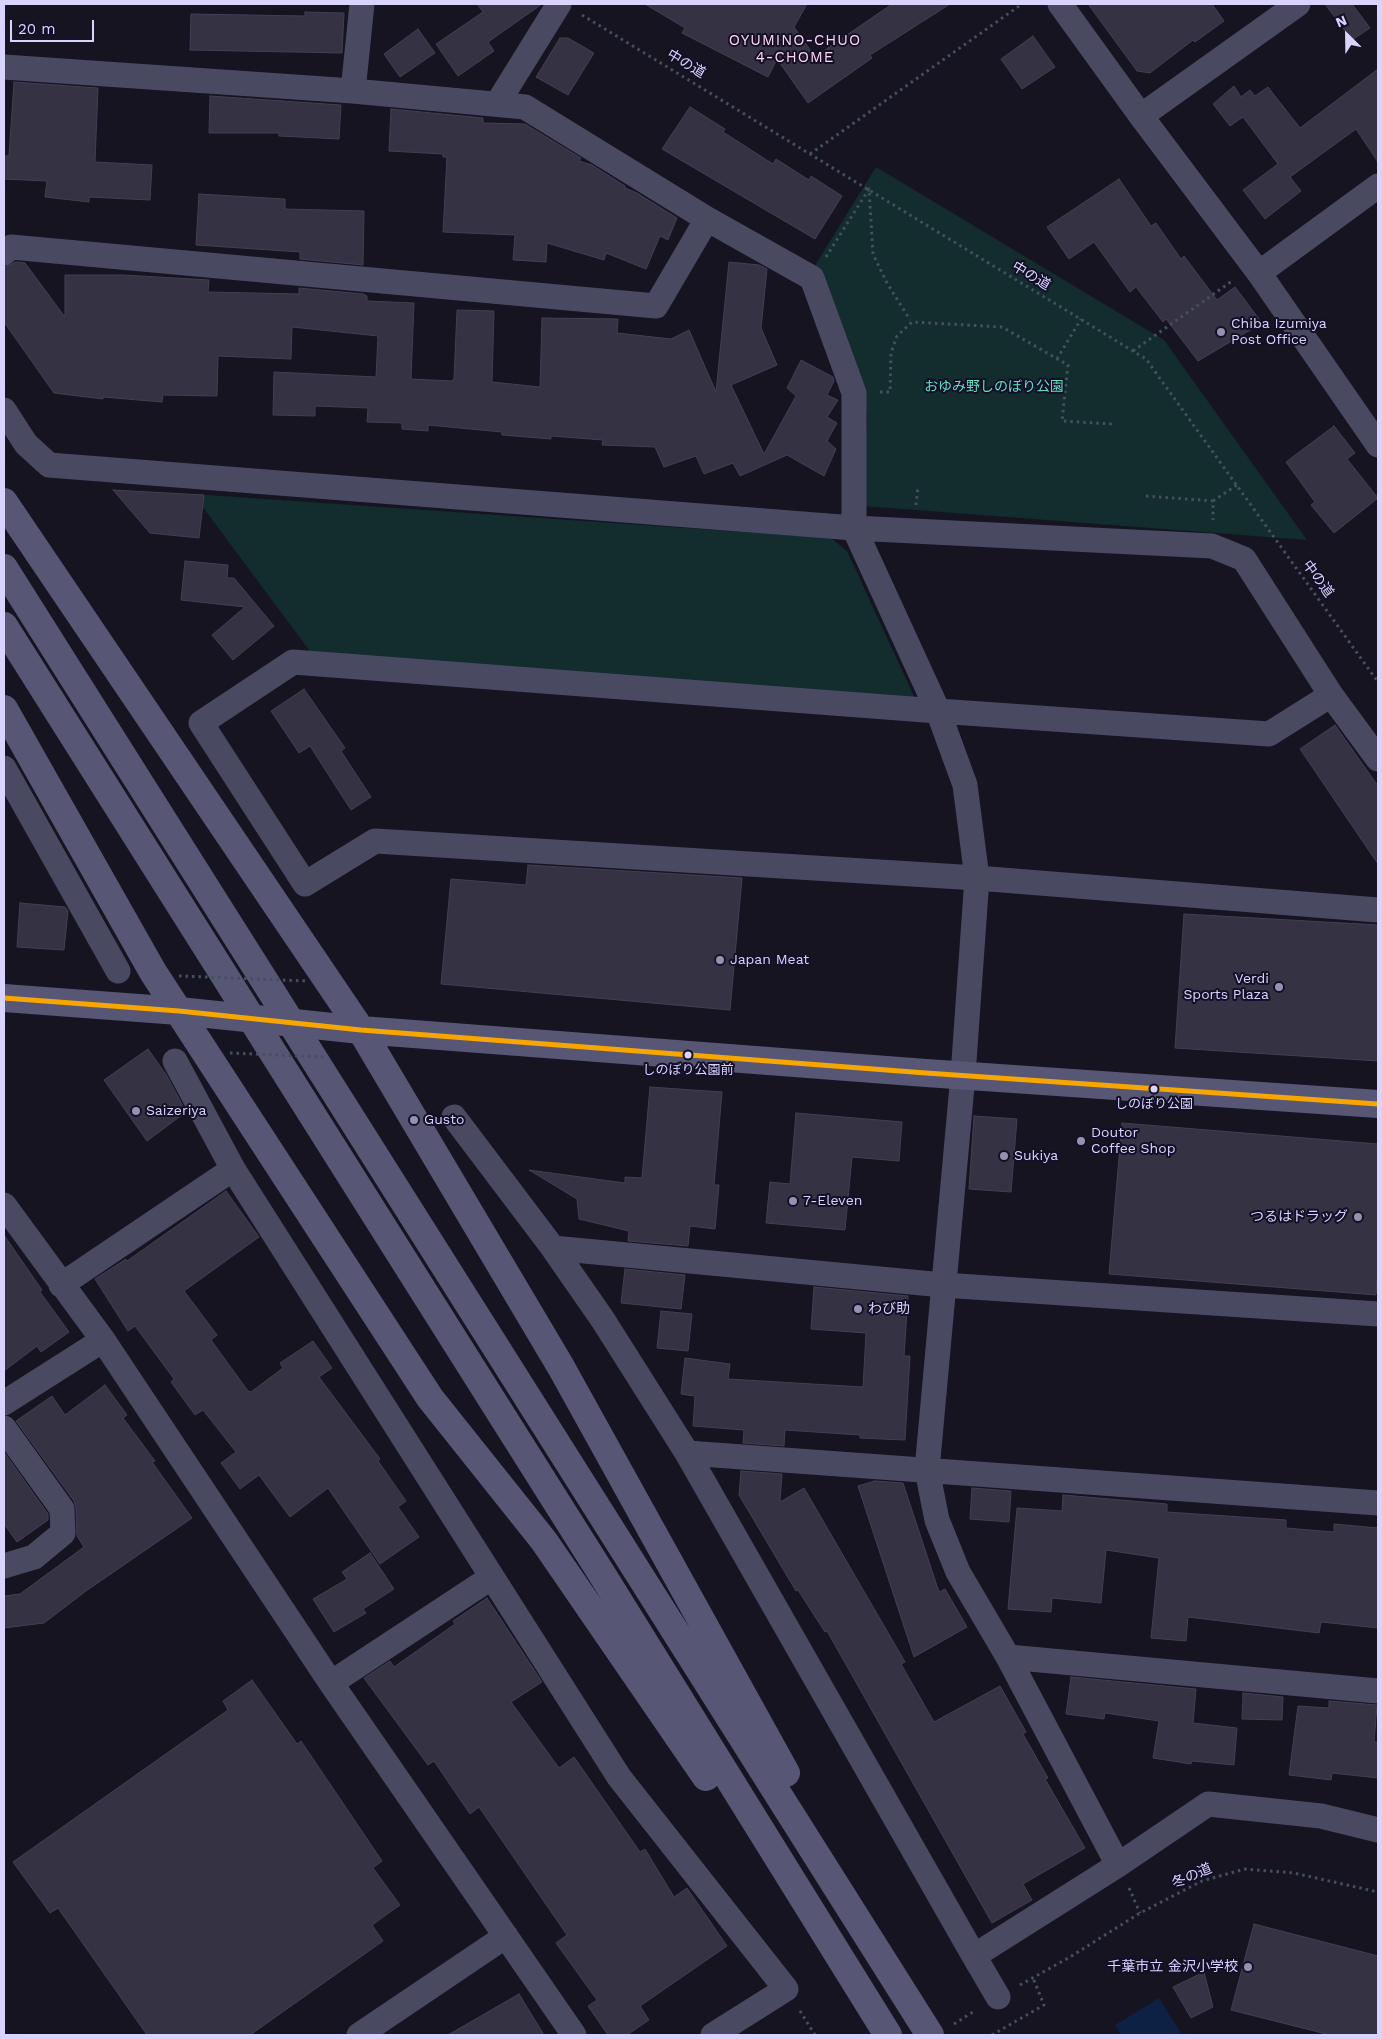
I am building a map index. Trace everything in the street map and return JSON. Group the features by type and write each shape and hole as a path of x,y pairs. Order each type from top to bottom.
{"street":[{"path":"353,92 362,4"},
{"path":"497,104 559,4"},
{"path":"1060,4 1374,429"},
{"path":"1141,116 1298,4"},
{"path":"4,67 353,92 525,107 707,219 812,278 854,393 854,528 938,711 965,785 977,878 963,1075 927,1470 937,1520 958,1572 1008,1657 1118,1865"},
{"path":"1256,270 1378,186"},
{"path":"4,253 11,247 656,306 707,219"},
{"path":"4,410 26,444 49,465 854,528 1212,546 1244,560 1331,695 1378,759"},
{"path":"4,502 311,960 361,1030 561,1367 670,1561 796,1792 808,1839"},
{"path":"4,568 624,1552 808,1839 941,2030"},
{"path":"4,626 600,1570 782,1867 888,2035"},
{"path":"1331,695 1269,734 293,662 201,723 305,884 375,842 977,878 1378,910"},
{"path":"4,709 154,972 430,1398 544,1541 752,1843 782,1867"},
{"path":"4,768 118,971"},
{"path":"4,998 179,1010 361,1030 1378,1104"},
{"path":"176,1061 233,1169 619,1777 786,1989 712,2035"},
{"path":"454,1117 553,1248 603,1320 687,1453 998,1997"},
{"path":"61,1285 233,1169"},
{"path":"4,1205 103,1340 331,1683 574,2035"},
{"path":"553,1248 943,1284 1378,1314"},
{"path":"4,1403 103,1340"},
{"path":"4,1428 62,1509 63,1533 34,1557 4,1566"},
{"path":"687,1453 1378,1503"},
{"path":"331,1683 492,1576"},
{"path":"1008,1657 1378,1691"},
{"path":"974,1956 1118,1865 1208,1804 1321,1816 1378,1830"},
{"path":"359,2035 506,1936"}],"path":[{"path":"810,154 1022,4"},
{"name":"中の道","path":"582,14 1146,359 1378,682"},
{"path":"812,278 869,190"},
{"path":"869,190 873,254 887,283 910,320"},
{"path":"1133,351 1256,270"},
{"path":"1057,358 1081,320"},
{"path":"854,393 890,392 892,353 897,336 912,322 1002,327 1068,364 1062,422 1113,424"},
{"path":"1146,496 1213,501 1237,485"},
{"path":"1212,546 1213,501"},
{"path":"179,976 307,981"},
{"path":"230,1053 326,1057"},
{"name":"冬の道","path":"992,2035 1044,2006 1033,1978 1140,1913 1202,1881 1245,1869 1294,1873 1378,1892"},
{"path":"941,2030 998,1997"}],"green space":[{"name":"おゆみ野しのぼり公園","path":"876,167 1164,340 1307,540 863,506 867,413 814,267"},
{"path":"193,494 831,538 847,551 918,705 312,654"}],"water":[{"path":"1159,1998 1182,2035 1121,2035 1115,2025"}],"building":[{"path":"477,4 542,4 488,42 494,51 458,76 436,44 483,12"},
{"path":"645,4 807,4 794,27 815,57 892,4 950,4 870,55 872,58 808,103 777,59 768,77 682,33 685,28"},
{"path":"1088,4 1212,4 1224,21 1195,42 1193,40 1150,73 1137,71"},
{"path":"1325,4 1352,4 1370,28 1352,40"},
{"path":"305,12 344,13 342,53 190,50 191,14 305,16"},
{"path":"418,29 435,53 400,77 384,54"},
{"path":"1033,36 1055,67 1022,89 1001,59"},
{"path":"560,38 568,38 594,53 568,95 536,77"},
{"path":"1378,69 1378,162 1356,129 1290,177 1301,191 1265,219 1243,190 1278,164 1243,117 1230,126 1213,104 1234,86 1241,97 1250,90 1255,96 1268,87 1300,128"},
{"path":"14,82 98,88 95,162 152,165 150,200 89,197 89,202 45,197 47,181 4,179 4,156 9,156"},
{"path":"210,96 341,105 339,139 279,136 279,133 209,133"},
{"path":"690,107 725,129 723,132 773,164 776,159 809,180 811,176 842,196 815,239 662,149"},
{"path":"391,109 483,118 483,123 525,124 581,158 579,161 592,165 625,186 625,188 637,193 677,218 668,240 660,236 646,269 606,253 604,260 547,243 546,262 513,260 515,235 443,232 447,157 443,157 443,154 389,151"},
{"path":"1119,179 1151,226 1156,223 1181,259 1184,256 1217,300 1235,287 1262,323 1198,361 1166,319 1163,322 1136,287 1130,292 1094,242 1069,259 1047,227"},
{"path":"199,194 285,199 285,209 364,211 363,265 300,259 300,252 196,245"},
{"path":"16,262 25,263 65,317 65,275 123,275 209,280 208,292 299,294 299,288 363,294 367,296 367,301 414,303 411,379 452,381 454,379 457,310 494,311 492,382 540,387 542,318 618,319 617,333 671,339 689,330 716,392 729,262 759,265 767,269 761,328 777,365 731,385 764,454 796,396 787,388 801,360 833,377 834,381 827,395 838,400 827,417 837,423 827,441 836,449 824,476 787,455 740,476 733,463 704,474 696,456 664,467 655,447 602,445 603,440 551,436 551,439 502,435 502,432 428,425 428,431 402,429 402,423 367,422 368,408 315,406 315,416 273,415 274,372 376,377 378,336 292,327 291,359 218,356 217,396 163,395 162,402 103,397 103,399 54,393 4,322 4,267"},
{"path":"1334,426 1355,453 1347,459 1378,498 1334,533 1311,505 1315,502 1286,462"},
{"path":"113,490 204,495 199,538 150,533"},
{"path":"185,561 228,565 227,578 234,578 274,626 233,660 212,635 245,607 181,600"},
{"path":"304,689 345,748 341,751 371,797 351,810 310,746 299,753 271,711"},
{"path":"1335,725 1378,786 1378,864 1300,749"},
{"path":"528,865 742,878 730,1010 441,984 451,879 526,885"},
{"path":"20,903 65,907 68,911 64,950 17,947"},
{"name":"Verdi Sports Plaza","path":"1184,914 1378,925 1378,1061 1175,1048"},
{"path":"148,1049 167,1076 186,1112 147,1141 104,1080"},
{"path":"650,1087 722,1092 714,1185 719,1185 715,1229 690,1226 688,1246 628,1241 629,1231 579,1219 577,1199 529,1170 625,1183 625,1177 642,1178"},
{"path":"796,1113 902,1122 899,1161 852,1157 845,1230 766,1223 770,1182 790,1184"},
{"path":"974,1116 1017,1119 1011,1192 969,1189"},
{"path":"1122,1123 1378,1144 1378,1267 1376,1295 1109,1274"},
{"path":"226,1191 259,1237 184,1291 217,1335 211,1340 248,1391 251,1392 283,1368 280,1363 313,1341 332,1368 319,1377 380,1459 378,1461 406,1501 398,1507 419,1537 380,1564 328,1488 290,1517 259,1475 240,1489 221,1463 236,1452 203,1410 195,1415 171,1382 174,1379 135,1326 128,1331 95,1279 126,1259 127,1261"},
{"path":"4,1235 42,1290 40,1292 69,1332 41,1352 37,1346 4,1371"},
{"path":"625,1269 685,1275 681,1309 621,1303"},
{"path":"814,1287 908,1296 904,1356 910,1356 905,1440 860,1438 860,1435 785,1430 784,1446 743,1443 744,1430 693,1426 695,1396 681,1394 685,1358 730,1364 728,1379 863,1387 866,1333 811,1329"},
{"path":"661,1311 692,1314 688,1351 657,1348"},
{"path":"105,1385 127,1415 123,1418 155,1461 152,1462 192,1518 86,1591 44,1623 4,1628 4,1596 20,1594 84,1547 77,1536 74,1501 16,1421 52,1396 65,1415"},
{"path":"4,1452 48,1514 48,1520 17,1542 4,1524"},
{"path":"741,1471 782,1474 780,1502 804,1488 905,1662 901,1664 934,1722 1000,1686 1026,1732 1023,1734 1048,1778 1045,1779 1085,1848 1023,1884 1032,1900 992,1923 827,1631 825,1632 798,1590 796,1591 739,1495"},
{"path":"875,1481 903,1483 939,1592 945,1589 967,1627 914,1657 858,1486"},
{"path":"972,1488 1011,1491 1009,1522 970,1519"},
{"path":"1063,1495 1167,1504 1167,1512 1286,1520 1286,1528 1334,1532 1334,1524 1378,1528 1378,1628 1321,1622 1319,1633 1188,1617 1186,1641 1151,1638 1159,1558 1106,1550 1101,1603 1052,1598 1051,1612 1008,1609 1017,1508 1062,1511"},
{"path":"370,1553 394,1589 363,1609 366,1613 334,1632 313,1599 347,1579 342,1572"},
{"path":"487,1598 542,1682 511,1702 559,1768 574,1757 640,1852 645,1849 674,1897 687,1888 727,1946 640,2006 649,2020 627,2035 608,2035 588,2006 597,2000 556,1943 567,1935 479,1807 470,1814 434,1761 428,1765 364,1678 390,1661 394,1667 455,1624 453,1621"},
{"path":"1071,1677 1196,1689 1193,1723 1237,1728 1234,1765 1192,1761 1191,1764 1153,1758 1159,1721 1105,1713 1104,1719 1066,1714"},
{"path":"252,1680 297,1744 301,1741 382,1861 373,1868 400,1905 372,1925 383,1941 250,2035 147,2035 58,1908 50,1913 13,1862 228,1710 223,1701"},
{"path":"1243,1693 1283,1697 1282,1720 1242,1719"},
{"path":"1329,1701 1377,1705 1374,1742 1378,1742 1378,1778 1332,1773 1331,1780 1289,1775 1298,1706 1329,1708"},
{"path":"1254,1924 1378,1956 1378,2035 1330,2035 1231,2010"},
{"path":"1204,1972 1213,2007 1191,2018 1173,1987"},
{"path":"519,1994 544,2035 448,2035"}],"transit line":[{"path":"4,998 179,1011 361,1030 926,1073 1378,1104"}],"place":[{"name":"Chiba Izumiya Post Office","path":"1221,332"},
{"name":"Japan Meat","path":"720,960"},
{"name":"Verdi Sports Plaza","path":"1279,987"},
{"name":"しのぼり公園前","path":"688,1055"},
{"name":"しのぼり公園","path":"1154,1089"},
{"name":"Saizeriya","path":"136,1111"},
{"name":"Gusto","path":"414,1120"},
{"name":"Doutor Coffee Shop","path":"1081,1141"},
{"name":"Sukiya","path":"1004,1156"},
{"name":"7-Eleven","path":"793,1201"},
{"name":"つるはドラッグ","path":"1358,1217"},
{"name":"わび助","path":"858,1309"},
{"name":"千葉市立 金沢小学校","path":"1248,1967"}],"district":[{"name":"OYUMINO-CHUO 4-CHOME","path":"795,50"}]}
